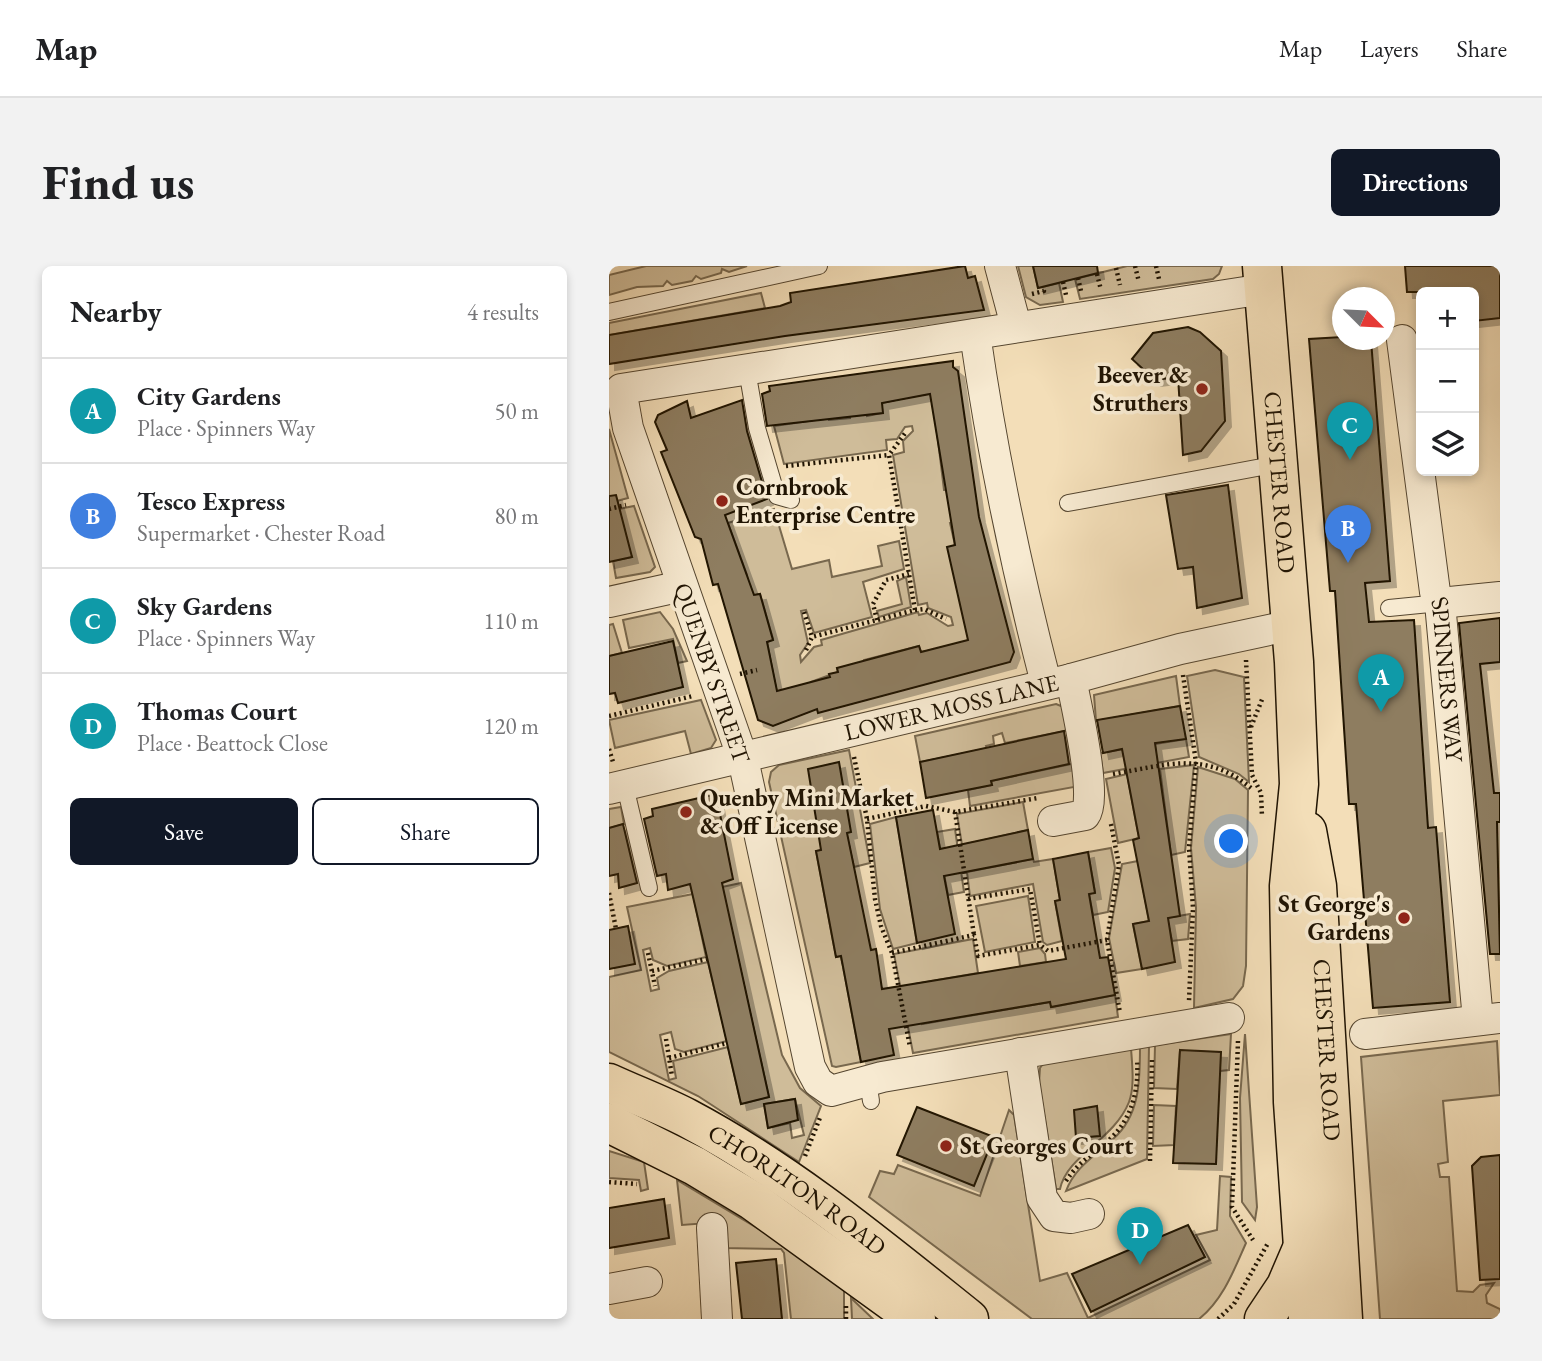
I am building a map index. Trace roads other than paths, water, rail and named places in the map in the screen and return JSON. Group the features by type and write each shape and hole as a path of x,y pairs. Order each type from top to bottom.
{"main road":[{"name":"CHESTER ROAD","path":"1263,277 1292,625 1299,784 1317,886 1343,1319"},
{"name":"CHESTER ROAD","path":"1299,784 1289,886 1293,1102 1308,1319"},
{"name":"CHORLTON ROAD","path":"609,1083 687,1119 786,1180 876,1244 969,1319"},
{"name":"CHORLTON ROAD","path":"609,1123 695,1166 753,1201 916,1319"},
{"name":"CHESTER ROAD","path":"1253,1305 1282,1293 1303,1247"}],"street":[{"path":"1000,266 1016,326"},
{"path":"747,370 975,334 1263,277"},
{"path":"975,334 991,445 1015,564 1059,681 1089,778 1090,809 1085,815 1051,808"},
{"name":"SPINNERS WAY","path":"1402,340 1435,592 1440,603 1489,1019"},
{"name":"QUENBY STREET","path":"747,370 621,389 628,428 743,759 810,1068 825,1086 869,1091 1020,1053"},
{"path":"609,602 682,586"},
{"path":"1440,603 1500,597"},
{"name":"LOWER MOSS LANE","path":"617,788 1180,649 1292,625"},
{"path":"1365,1034 1489,1019"},
{"path":"1089,1214 1071,1218 1055,1216 1042,1198 1020,1053 1135,1029 1234,1023"},
{"path":"712,1228 717,1319"},
{"path":"609,1289 647,1282"}],"lane":[{"path":"609,312 819,266"},
{"path":"747,370 757,428 777,496 791,500"},
{"path":"1067,503 1280,463"},
{"path":"1389,608 1440,603"},
{"path":"617,788 649,888"}],"place":[{"name":"Beever & Struthers","path":"1202,389"},
{"name":"Sky Gardens","path":"1350,460"},
{"name":"Cornbrook Enterprise Centre","path":"722,501"},
{"name":"Tesco Express","path":"1348,563"},
{"name":"City Gardens","path":"1381,712"},
{"name":"Quenby Mini Market & Off License","path":"686,812"},
{"name":"St George's Gardens","path":"1404,918"},
{"name":"St Georges Court","path":"946,1146"},
{"name":"Thomas Court","path":"1140,1265"}]}
